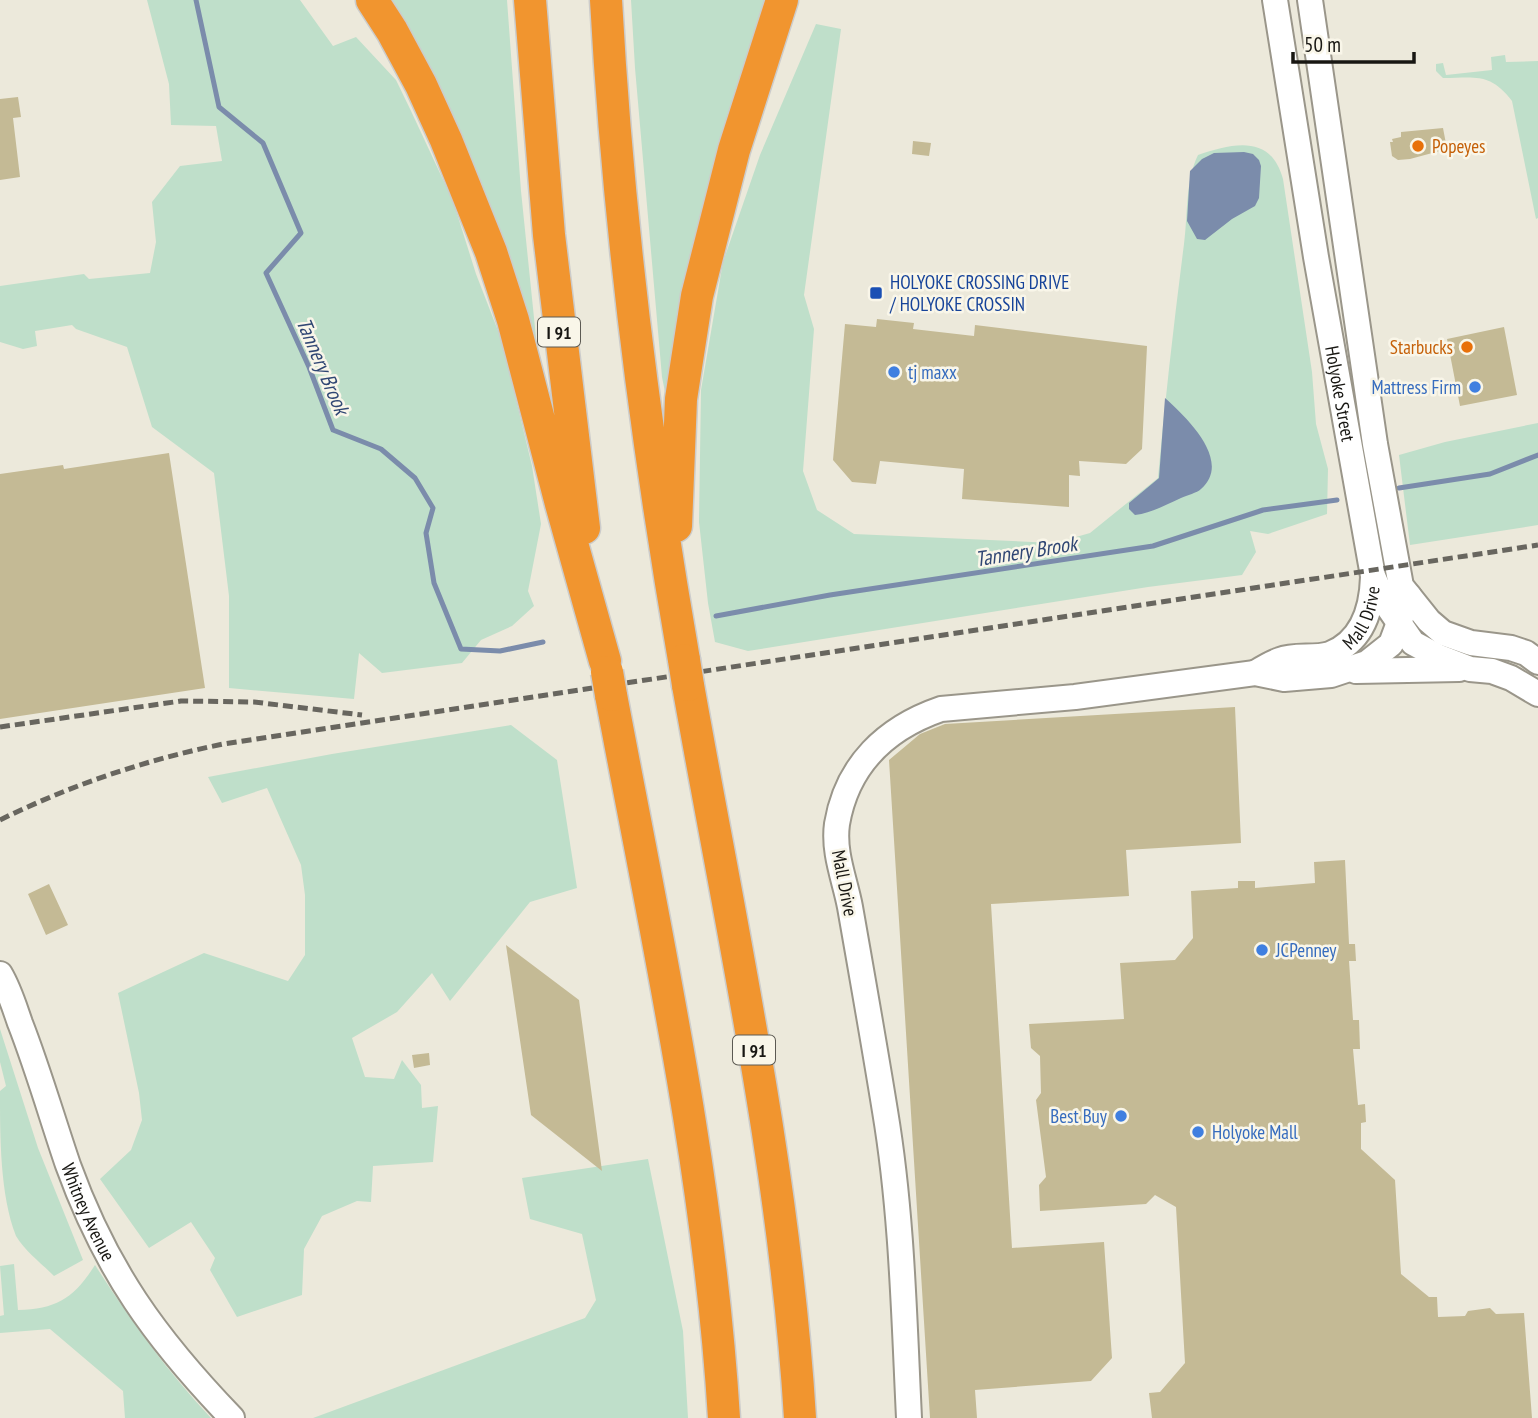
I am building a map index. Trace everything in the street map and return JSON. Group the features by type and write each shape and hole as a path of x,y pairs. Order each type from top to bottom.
{"highway":[{"name":"I 91","path":"530,0 540,144 559,327 584,523 608,676 690,1123 715,1309 724,1418"},
{"name":"I 91","path":"606,0 627,264 653,478 774,1171 788,1281 800,1418"},
{"path":"679,629 676,474 681,400 690,336 697,296 734,150 782,0"},
{"path":"378,6 421,85 446,140 502,284 608,676"}],"street":[{"name":"Holyoke Street","path":"1275,0 1316,257 1373,576 1378,590 1413,643 1470,669 1502,675 1538,694"},
{"name":"Holyoke Street","path":"1310,0 1386,512 1401,586 1429,621 1443,633 1471,643 1511,648 1526,653 1538,662"},
{"name":"Mall Drive","path":"1337,663 1363,626 1373,576"},
{"name":"Mall Drive","path":"909,1418 903,1273 894,1173 853,924 836,844 840,811 850,780 871,751 890,734 941,709 1075,697 1255,673 1284,679 1337,663 1367,663 1391,644 1409,596"},
{"path":"1398,623 1429,621"},
{"path":"1337,663 1470,669"},
{"name":"Whitney Avenue","path":"0,974 29,1045 78,1191 101,1246 130,1296 162,1340 183,1367 232,1418"}],"green space":[{"path":"147,0 300,0 333,46 356,37 396,80 411,111 453,201 476,274 502,341 532,466 541,524 528,591 534,606 512,626 481,640 462,663 382,673 359,653 354,699 229,688 229,596 214,473 152,427 127,347 76,329 72,325 35,331 37,346 23,349 0,342 0,286 84,274 89,279 150,273 156,242 152,202 180,166 222,161 216,126 171,125 169,84"},
{"path":"390,0 507,0 521,191 541,386"},
{"path":"631,0 765,0 737,105 668,407 662,377"},
{"path":"816,24 841,29 804,295 814,329 803,471 817,510 854,534 1055,543 1090,533 1158,478 1191,176 1198,155 1237,145 1260,148 1270,155 1283,179 1312,372 1316,424 1328,469 1327,514 1268,534 1250,531 1256,552 1242,575 1148,587 748,651 715,642 699,522 701,390 723,262 760,155"},
{"path":"1505,55 1506,62 1538,61 1536,219 1512,101 1489,81 1443,78 1436,71 1436,64 1443,63 1446,75 1492,70 1491,57"},
{"path":"1538,423 1538,525 1410,545 1399,455 1445,442"},
{"path":"511,725 557,760 577,888 530,902 450,1001 432,973 397,1012 352,1038 365,1077 394,1079 402,1060 421,1085 422,1108 438,1106 433,1162 373,1166 371,1202 357,1201 322,1216 304,1249 302,1295 237,1317 210,1270 215,1258 191,1222 149,1248 100,1179 131,1150 142,1120 118,993 204,953 288,981 305,955 305,895 301,865 267,788 222,803 208,777"},
{"path":"0,1029 38,1148 83,1260 54,1276 16,1236 7,1203 2,1165 0,1109 0,1091 6,1086 0,1062"},
{"path":"648,1159 683,1331 688,1418 313,1418 585,1318 596,1300 582,1234 530,1219 522,1178"},
{"path":"14,1264 18,1310 44,1307 63,1300 80,1286 95,1265 150,1344 211,1418 125,1418 123,1391 50,1329 0,1333 0,1316 4,1315 0,1266"}],"water":[{"path":"1214,153 1253,154 1261,166 1259,198 1255,206 1232,219 1205,240 1197,239 1187,221 1190,171 1202,159"},
{"path":"1165,398 1203,440 1212,466 1210,478 1197,492 1153,511 1135,515 1129,509 1129,503 1159,478"}],"building":[{"path":"18,97 21,117 13,118 20,177 0,180 0,99"},
{"name":"Popeyes","path":"1443,128 1447,149 1410,159 1398,160 1392,156 1390,142 1401,137 1401,132"},
{"path":"913,141 931,143 929,156 912,154"},
{"path":"877,319 914,323 913,329 974,336 975,325 1147,346 1142,449 1126,464 1079,461 1080,476 1069,475 1069,507 962,499 964,469 880,461 876,484 852,482 833,460 845,324 876,327"},
{"path":"1504,327 1517,395 1460,406 1447,339"},
{"path":"169,453 205,688 0,719 0,474 63,465 64,469"},
{"path":"1235,707 1241,843 1126,850 1129,896 991,904 1012,1248 1104,1242 1112,1358 1091,1381 975,1390 977,1418 930,1418 889,760 920,734 945,724"},
{"name":"Holyoke Mall","path":"1345,860 1349,944 1355,944 1356,961 1349,961 1353,1020 1359,1020 1360,1049 1353,1049 1358,1105 1365,1104 1366,1122 1361,1123 1361,1149 1395,1180 1401,1274 1429,1297 1437,1297 1438,1317 1465,1316 1468,1311 1490,1308 1496,1314 1524,1313 1532,1418 1152,1418 1149,1393 1160,1392 1185,1363 1176,1207 1155,1195 1146,1204 1040,1211 1039,1185 1046,1177 1036,1100 1041,1093 1040,1056 1031,1048 1029,1024 1124,1019 1120,963 1175,960 1193,938 1191,891 1238,888 1238,881 1255,881 1255,888 1315,883 1314,862"},
{"path":"49,884 68,925 46,935 28,894"},
{"path":"506,945 579,1000 602,1171 531,1115"},
{"path":"429,1053 430,1065 414,1068 412,1055"}],"waterway":[{"name":"Tannery Brook","path":"196,0 219,107 263,143 301,233 266,273 309,367 333,430 381,449 415,478 433,508 426,533 434,583 461,649 500,651 543,642"},
{"name":"Tannery Brook","path":"1399,488 1490,474 1538,455"},
{"name":"Tannery Brook","path":"716,616 830,595 1153,546 1263,510 1337,500"}],"railway":[{"path":"0,820 109,775 223,744 1538,545"},
{"path":"0,727 181,701 254,702 362,715"}],"place":[{"name":"Popeyes","path":"1418,146"},
{"name":"HOLYOKE CROSSING DRIVE / HOLYOKE CROSSIN","path":"876,293"},
{"name":"Starbucks","path":"1467,347"},
{"name":"tj maxx","path":"894,372"},
{"name":"Mattress Firm","path":"1475,387"},
{"name":"JCPenney","path":"1262,950"},
{"name":"Best Buy","path":"1121,1116"},
{"name":"Holyoke Mall","path":"1198,1132"}]}
